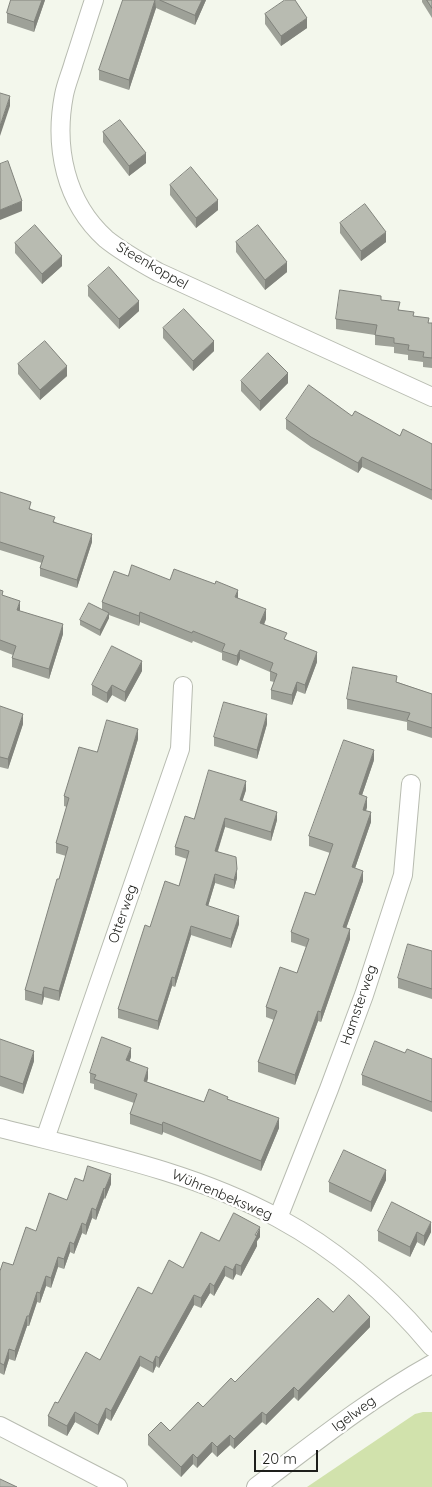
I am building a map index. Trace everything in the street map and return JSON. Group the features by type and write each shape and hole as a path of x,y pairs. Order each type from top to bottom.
{"street":[{"name":"Steenkoppel","path":"94,0 64,93 60,132 61,150 68,181 79,206 96,229 120,250 158,272 432,397"},
{"name":"Otterweg","path":"45,1139 180,749 183,686"},
{"name":"Hamsterweg","path":"278,1218 364,995 403,875 411,784"},
{"name":"Wührenbeksweg","path":"0,1128 173,1174 214,1188 278,1218 304,1233 346,1262 385,1295 432,1347"},
{"name":"Igelweg","path":"256,1487 359,1409 405,1378 432,1364"},
{"path":"0,1426 118,1487"}],"green space":[{"path":"432,1412 432,1487 307,1487 415,1414"}],"building":[{"path":"11,0 42,0 34,22 7,13"},
{"path":"123,0 155,0 129,80 99,70"},
{"path":"160,0 202,0 195,15"},
{"path":"285,0 295,0 307,18 281,36 265,14"},
{"path":"427,0 432,0 432,8"},
{"path":"0,93 10,96 0,126"},
{"path":"120,120 146,153 129,166 103,132"},
{"path":"8,161 22,201 0,210 0,164"},
{"path":"191,167 218,200 196,218 170,185"},
{"path":"365,204 386,232 361,251 340,223"},
{"path":"35,225 62,256 42,274 15,243"},
{"path":"258,225 287,262 265,280 236,242"},
{"path":"109,267 139,301 119,319 88,286"},
{"path":"340,290 381,296 381,300 400,302 398,310 414,312 413,316 429,318 428,323 432,323 432,358 423,357 424,352 408,350 409,345 394,343 394,338 375,335 377,325 336,319"},
{"path":"184,309 214,341 193,361 163,328"},
{"path":"45,341 67,366 40,390 18,364"},
{"path":"268,353 288,373 260,401 241,381"},
{"path":"309,385 352,416 355,411 400,436 403,429 432,444 432,490 362,457 358,463 311,437 286,419"},
{"path":"0,492 31,502 29,509 55,517 53,522 92,534 77,580 40,568 44,556 0,542"},
{"path":"132,565 170,580 174,569 215,584 216,581 238,590 235,597 266,609 260,623 287,633 284,639 317,652 305,685 297,682 292,695 271,690 277,674 270,671 273,663 240,650 237,656 222,651 225,644 140,612 139,616 102,602 114,571 128,576"},
{"path":"0,590 3,591 2,595 20,601 17,610 63,624 49,669 12,658 16,646 0,640"},
{"path":"89,603 109,613 100,630 80,620"},
{"path":"112,646 142,661 125,692 112,685 107,693 92,685"},
{"path":"353,667 397,676 396,682 432,694 432,728 407,720 410,713 347,699"},
{"path":"224,702 267,714 257,750 214,737"},
{"path":"0,706 23,714 8,759 0,757"},
{"path":"107,720 138,729 59,991 44,987 42,995 25,990 68,847 56,843 69,798 64,796 79,747 97,752"},
{"path":"344,740 374,750 359,794 367,797 363,810 371,812 352,867 363,871 343,927 350,929 321,1012 318,1011 295,1075 258,1062 277,1011 266,1007 280,967 297,973 309,939 291,932 305,892 315,895 333,844 309,836"},
{"path":"209,770 246,781 240,800 277,812 271,832 225,818 215,851 236,857 237,869 234,880 215,874 206,905 239,916 231,939 191,926 175,978 172,977 158,1021 118,1009 145,925 150,927 165,881 179,886 189,851 175,847 185,816 194,819"},
{"path":"408,944 432,951 432,989 398,978"},
{"path":"102,1037 131,1048 126,1060 148,1068 144,1081 204,1102 209,1089 228,1097 227,1099 279,1118 261,1161 163,1122 162,1125 130,1114 137,1094 94,1079 96,1075 90,1073"},
{"path":"0,1039 34,1051 23,1084 0,1076"},
{"path":"375,1041 405,1053 407,1049 432,1059 432,1102 362,1075"},
{"path":"344,1150 386,1170 371,1202 329,1182"},
{"path":"88,1166 111,1174 105,1189 96,1210 92,1208 86,1225 82,1223 74,1244 70,1242 64,1259 58,1257 51,1278 46,1276 40,1293 37,1292 29,1316 27,1316 15,1351 9,1349 4,1365 0,1363 0,1271 3,1262 13,1265 26,1227 36,1231 49,1193 67,1200 75,1178 83,1181"},
{"path":"392,1202 431,1222 424,1236 417,1232 410,1247 378,1231"},
{"path":"234,1213 260,1227 241,1266 236,1264 233,1270 225,1266 214,1286 210,1283 201,1298 194,1295 159,1358 156,1356 153,1363 140,1356 111,1411 106,1408 98,1425 75,1412 67,1426 48,1416 55,1402 58,1403 86,1352 100,1360 138,1287 152,1294 169,1260 183,1268 201,1232 219,1241"},
{"path":"349,1295 370,1317 298,1391 294,1387 266,1415 262,1412 234,1439 230,1435 217,1447 212,1442 197,1458 193,1454 181,1467 148,1435 161,1422 170,1431 198,1402 203,1407 231,1378 235,1382 318,1298 333,1312"},
{"path":"0,1479 17,1487 0,1487"}]}
